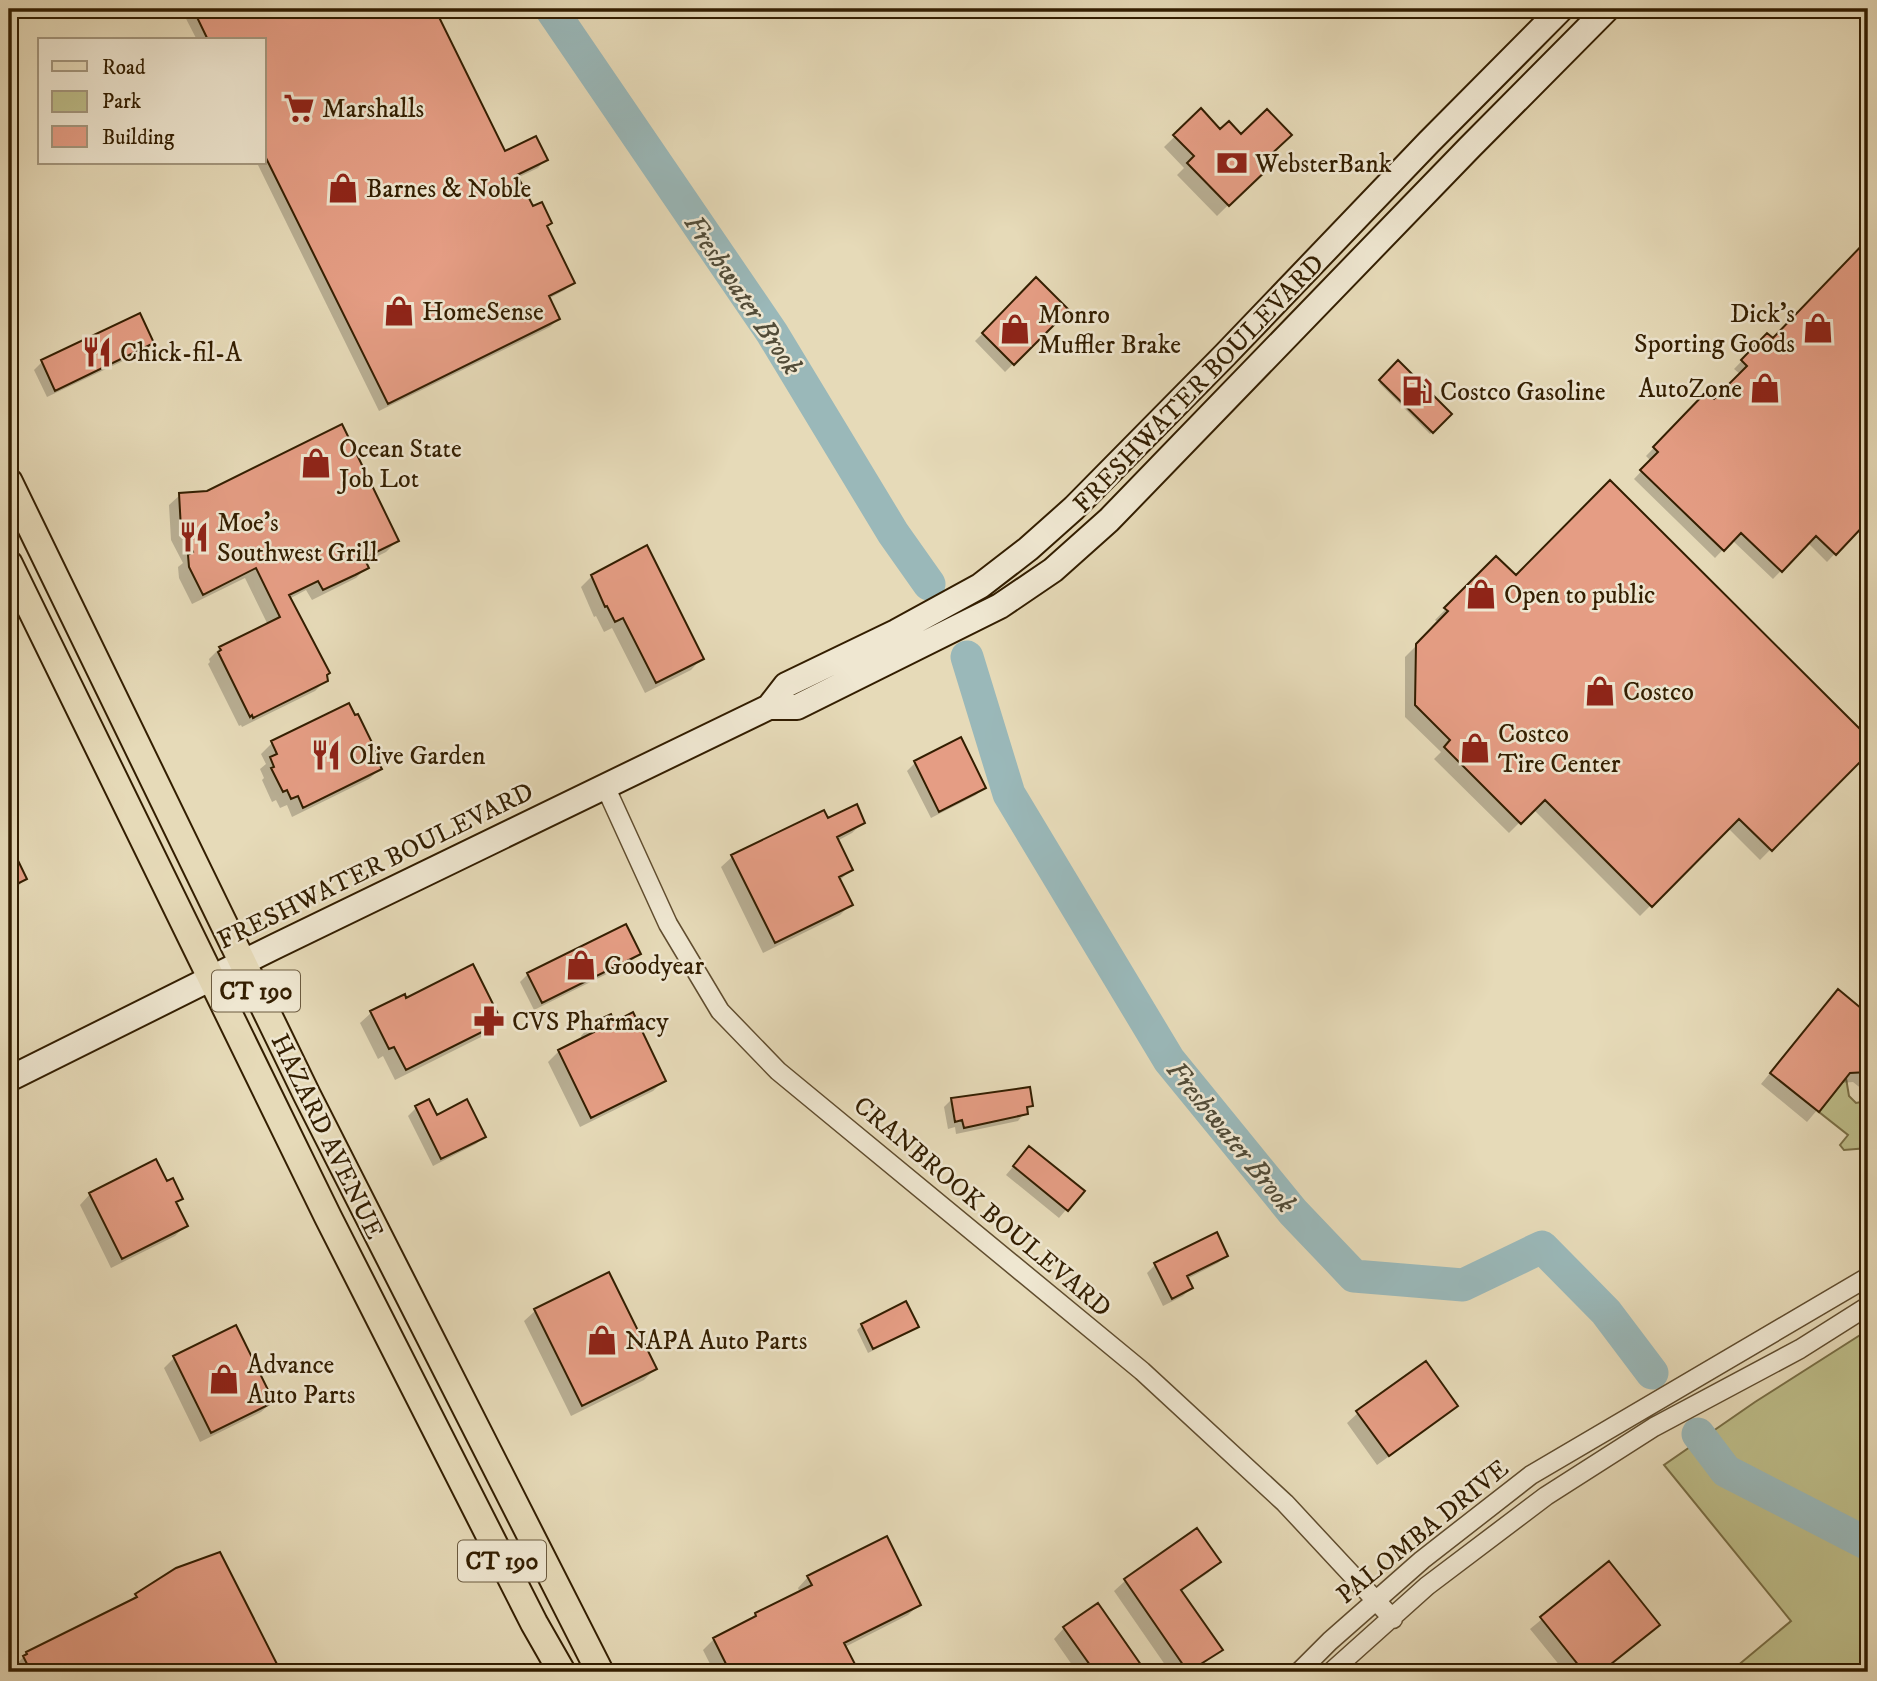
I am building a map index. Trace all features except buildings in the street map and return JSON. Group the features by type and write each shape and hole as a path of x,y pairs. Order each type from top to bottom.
{"main road":[{"name":"HAZARD AVENUE","path":"11,494 376,1235 600,1672"},
{"name":"HAZARD AVENUE","path":"9,564 211,979 445,1449 562,1672"},
{"path":"445,1449 481,1467 510,1497"}],"street":[{"name":"FRESHWATER BOULEVARD","path":"769,707 786,685 896,632 980,586 1028,550 1074,508 1225,355 1561,9"},
{"name":"FRESHWATER BOULEVARD","path":"9,1079 769,707 797,707 1000,606 1054,570 1109,520 1607,9"},
{"path":"1225,355 1248,377"},
{"name":"CRANBROOK BOULEVARD","path":"606,786 668,925 720,1011 778,1071 1142,1371 1285,1503 1393,1619"},
{"name":"PALOMBA DRIVE","path":"1299,1672 1422,1560 1531,1475 1868,1276"},
{"name":"PALOMBA DRIVE","path":"1331,1672 1427,1586 1546,1496 1654,1426 1800,1349 1868,1306"},
{"path":"1587,1442 1598,1463"}],"green space":[{"path":"1864,1072 1868,1075 1868,1148 1844,1150 1840,1145 1848,1135 1819,1112 1846,1078 1849,1096 1856,1103 1861,1102 1867,1093"},
{"path":"1868,1330 1868,1672 1730,1672 1791,1621 1664,1465 1755,1402"}],"waterway":[{"name":"Freshwater Brook","path":"551,9 772,333 893,533 929,584"},
{"name":"Freshwater Brook","path":"967,657 1009,794 1169,1060 1293,1212 1354,1276 1463,1285 1542,1247 1606,1312 1652,1373"},
{"name":"Freshwater Brook","path":"1698,1434 1726,1471 1868,1544"}],"place":[{"name":"Marshalls","path":"299,108"},
{"name":"WebsterBank","path":"1232,163"},
{"name":"Barnes & Noble","path":"343,188"},
{"name":"HomeSense","path":"399,311"},
{"name":"Dick's Sporting Goods","path":"1818,328"},
{"name":"Monro Muffler Brake","path":"1015,329"},
{"name":"Chick-fil-A","path":"97,352"},
{"name":"AutoZone","path":"1765,388"},
{"name":"Costco Gasoline","path":"1417,391"},
{"name":"Ocean State Job Lot","path":"316,463"},
{"name":"Moe's Southwest Grill","path":"194,537"},
{"name":"Open to public","path":"1481,594"},
{"name":"Costco","path":"1600,691"},
{"name":"Costco Tire Center","path":"1475,748"},
{"name":"Olive Garden","path":"326,755"},
{"name":"Goodyear","path":"581,965"},
{"name":"CVS Pharmacy","path":"489,1021"},
{"name":"NAPA Auto Parts","path":"602,1340"},
{"name":"Advance Auto Parts","path":"224,1379"}]}
